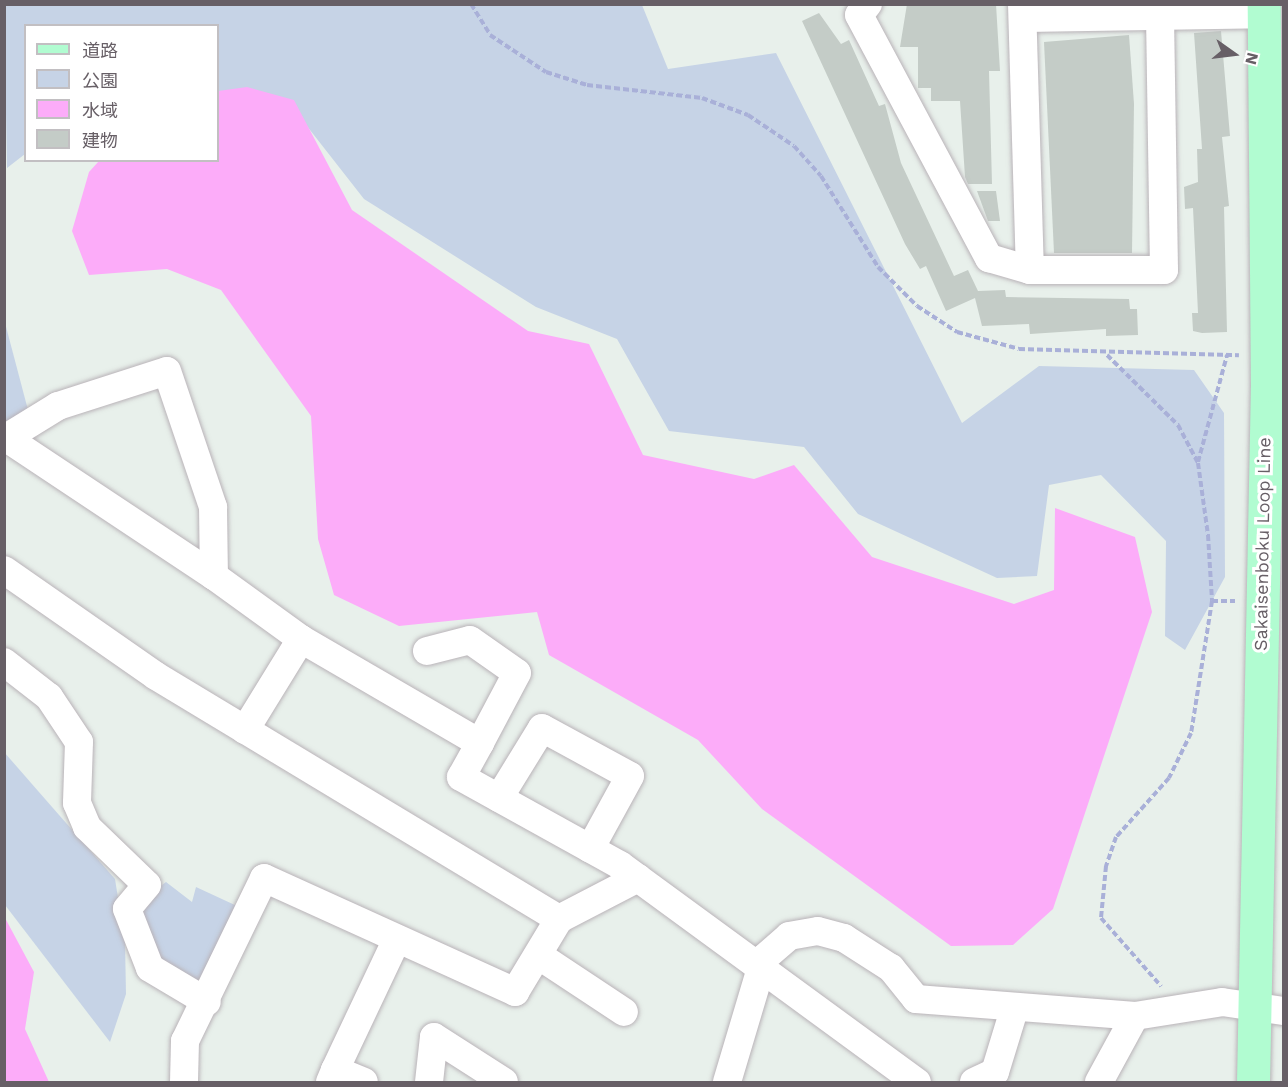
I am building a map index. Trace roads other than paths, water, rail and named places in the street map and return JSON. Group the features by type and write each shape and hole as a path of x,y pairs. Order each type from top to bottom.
{"main road":[{"name":"Sakaisenboku Loop Line","path":"1253,1083 1269,1008 1272,357 1264,9"}],"street":[{"path":"868,4 859,15 989,258 1030,270 1164,270 1160,10"},
{"path":"1030,270 1022,11 1264,9"},
{"path":"214,576 213,507 167,371 58,406 5,439 214,576 301,639 480,743"},
{"path":"4,570 156,676 559,919"},
{"path":"245,730 301,639"},
{"path":"427,651 470,640 517,673 461,777 638,878 917,1083"},
{"path":"4,662 50,698 79,742 77,803 87,827 147,885 127,909 150,969 207,1002"},
{"path":"499,798 542,728 630,776 590,849"},
{"path":"184,1083 185,1041 207,1002 264,878 514,992 559,919 638,878"},
{"path":"727,1083 764,958 789,936 818,931 844,938 891,968 916,999 1014,1010 1135,1016 1179,1006 1269,1008"},
{"path":"364,1083 333,1076 397,939"},
{"path":"538,955 624,1012"},
{"path":"974,1083 995,1072 1014,1010"},
{"path":"1099,1083 1135,1016"},
{"path":"429,1083 434,1037 504,1083"}],"water":[{"path":"247,87 294,100 352,210 528,331 589,344 643,455 754,479 794,465 872,557 1014,604 1054,590 1055,508 1135,537 1152,612 1053,909 1013,945 951,946 762,809 698,740 549,655 537,612 399,626 334,595 318,539 311,416 221,290 167,269 89,275 72,231 89,172 98,162 219,162 219,91"},
{"path":"4,916 34,972 25,1029 49,1082 5,1082"}]}
